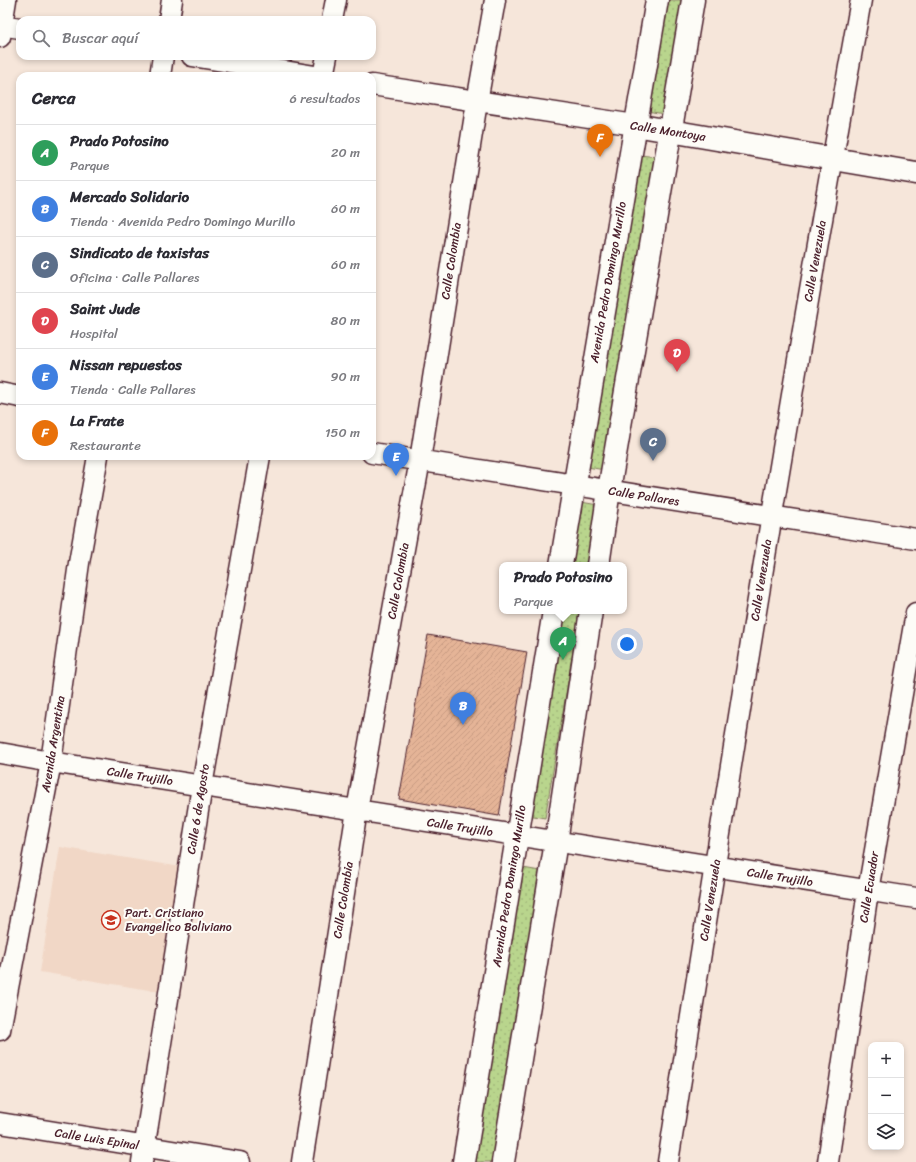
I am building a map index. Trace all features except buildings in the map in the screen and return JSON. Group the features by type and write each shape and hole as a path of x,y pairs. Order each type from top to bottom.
{"main road":[{"name":"Avenida Pedro Domingo Murillo","path":"561,562 656,0"},
{"path":"598,562 609,490 693,0"},
{"name":"Calle Montoya","path":"635,125 916,173"},
{"name":"Avenida Pedro Domingo Murillo","path":"464,1162 554,614"},
{"path":"503,1162 556,842 591,614"}],"street":[{"path":"5,29 6,0"},
{"path":"170,16 172,0"},
{"path":"333,16 336,0"},
{"name":"Calle Colombia","path":"302,1162 357,810 420,460 476,102 495,0"},
{"name":"Calle Venezuela","path":"668,1162 771,516 832,159 861,0"},
{"path":"161,72 162,60"},
{"path":"217,60 290,72"},
{"path":"324,72 326,60"},
{"name":"Calle Montoya","path":"376,86 635,125"},
{"path":"0,393 16,395"},
{"name":"Calle Pallares","path":"376,454 916,539"},
{"name":"Avenida Argentina","path":"0,1030 51,762 79,563 97,460"},
{"name":"Calle 6 de Agosto","path":"144,1154 202,786 259,460"},
{"name":"Calle Ecuador","path":"828,1162 868,891 916,613"},
{"name":"Calle Trujillo","path":"0,753 916,898"},
{"name":"Calle Luis Epinal","path":"0,1123 144,1154 240,1162"}],"shaded area":[{"name":"Part. Cristiano Evangelico Boliviano","path":"60,847 181,867 161,992 40,972"}],"green space":[{"path":"666,0 684,0 664,114 647,111"},
{"path":"640,155 657,157 605,470 587,467"},
{"path":"581,502 598,505 588,562 571,562"},
{"path":"562,614 579,614 545,818 528,815"},
{"path":"523,868 540,871 492,1162 474,1162"}],"place":[{"name":"La Frate","path":"600,157"},
{"name":"Saint Jude","path":"677,372"},
{"name":"Sindicato de taxistas","path":"653,461"},
{"name":"Nissan repuestos","path":"396,476"},
{"name":"Prado Potosino","path":"563,660"},
{"name":"Mercado Solidario","path":"463,725"},
{"name":"Part. Cristiano Evangelico Boliviano","path":"111,920"}]}
